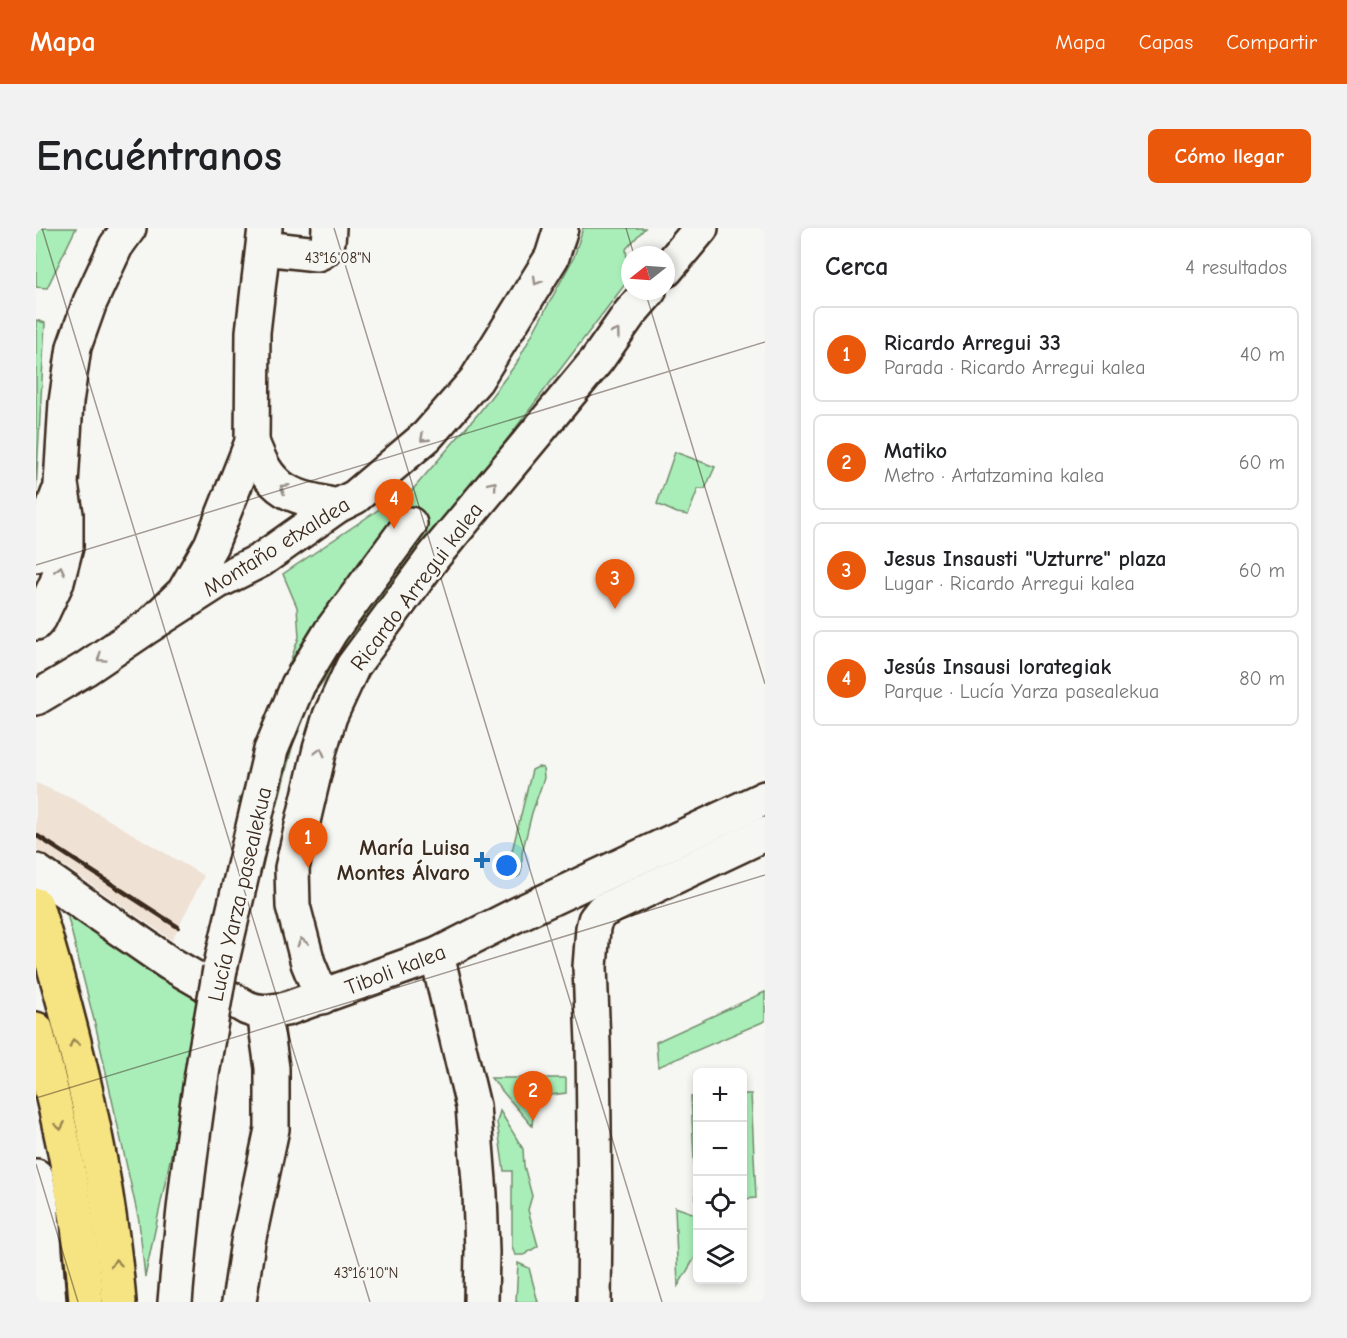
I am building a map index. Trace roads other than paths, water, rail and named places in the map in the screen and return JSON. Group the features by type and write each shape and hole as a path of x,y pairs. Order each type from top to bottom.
{"main road":[{"path":"36,905 56,972 90,1106 111,1224 119,1302"},
{"path":"36,1029 58,1116 78,1225 86,1302"}],"street":[{"path":"36,623 57,582 66,547 66,514 61,484 66,402 74,347 90,302 116,246 129,228"},
{"path":"36,698 85,669 150,625 184,592 211,545 252,442 253,332 264,238 317,254 324,251 328,245 329,228"},
{"name":"Montaño etxaldea","path":"150,625 218,582 261,560 337,506 355,497 427,436 476,380 552,257 561,228"},
{"path":"675,259 701,228"},
{"name":"Ricardo Arregui kalea","path":"322,997 308,963 293,906 292,868 320,749 330,716 348,676 434,556 597,360 642,300"},
{"path":"252,442 260,461 276,484 298,496 337,506"},
{"path":"36,555 61,484"},
{"name":"Lucía Yarza pasealekua","path":"175,1302 181,1232 199,1089 220,969 272,750 298,685 331,631 410,524"},
{"name":"Tiboli kalea","path":"264,1012 286,1009 437,955 518,914 765,798"},
{"path":"594,1302 593,1044 590,967 595,920 602,911 765,834"},
{"path":"36,871 169,963 247,1008 264,1012 272,1068 272,1129 239,1302"},
{"path":"437,955 473,1107 479,1166 481,1302"},
{"path":"36,1176 41,1201 49,1302"}],"railway":[{"path":"36,835 178,927"}],"place":[{"name":"Jesús Insausi lorategiak","path":"394,529"},
{"name":"Jesus Insausti \"Uzturre\" plaza","path":"615,609"},
{"name":"María Luisa Montes Álvaro","path":"482,860"},
{"name":"Ricardo Arregui 33","path":"308,868"},
{"name":"Matiko","path":"533,1121"}]}
